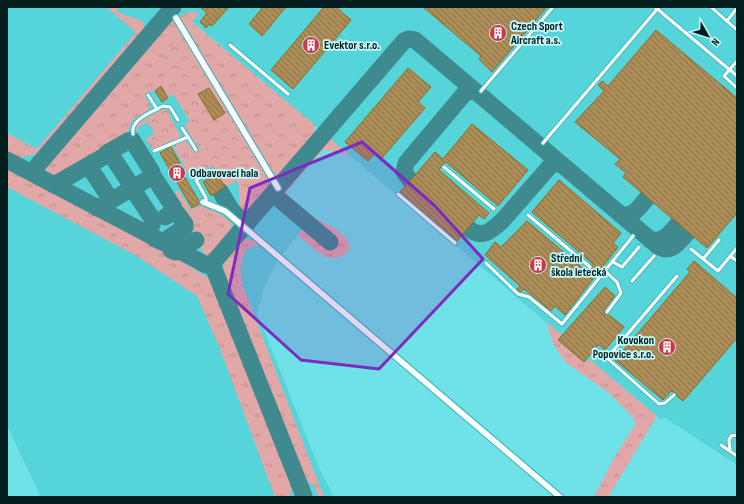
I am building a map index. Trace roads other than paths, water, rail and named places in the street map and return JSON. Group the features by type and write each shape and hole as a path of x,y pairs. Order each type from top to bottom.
{"street":[{"path":"176,18 278,188"},
{"path":"204,202 225,211 560,497"}],"lane":[{"path":"481,91 553,7"},
{"path":"711,7 737,30"},
{"path":"543,143 657,8 737,76"},
{"path":"727,21 737,8"},
{"path":"230,45 288,94"},
{"path":"737,61 724,76 737,88"},
{"path":"148,95 157,109"},
{"path":"133,134 132,129 134,123 157,109 165,106 169,106 178,120"},
{"path":"182,128 196,150"},
{"path":"154,151 188,137"},
{"path":"444,167 494,209"},
{"path":"204,202 206,198 196,180 213,170"},
{"path":"398,194 455,243"},
{"path":"528,215 590,267"},
{"path":"486,263 518,294 529,297 562,324 633,236"},
{"path":"703,259 719,240"},
{"path":"613,262 622,267 638,247"},
{"path":"691,249 718,271 737,248"},
{"path":"632,281 654,256"},
{"path":"730,256 737,262"},
{"path":"605,271 617,282 622,293 607,312"},
{"path":"607,358 676,276"},
{"path":"595,349 659,404 665,403 674,395"},
{"path":"730,451 729,440 731,436 737,435"},
{"path":"721,445 737,456"}],"place":[{"name":"Czech Sport Aircraft a.s.","path":"498,33"},
{"name":"Evektor s.r.o.","path":"311,45"},
{"name":"Odbavovací hala","path":"177,173"},
{"name":"Střední škola letecká","path":"538,265"},
{"name":"Kovokon Popovice s.r.o.","path":"667,347"}]}
